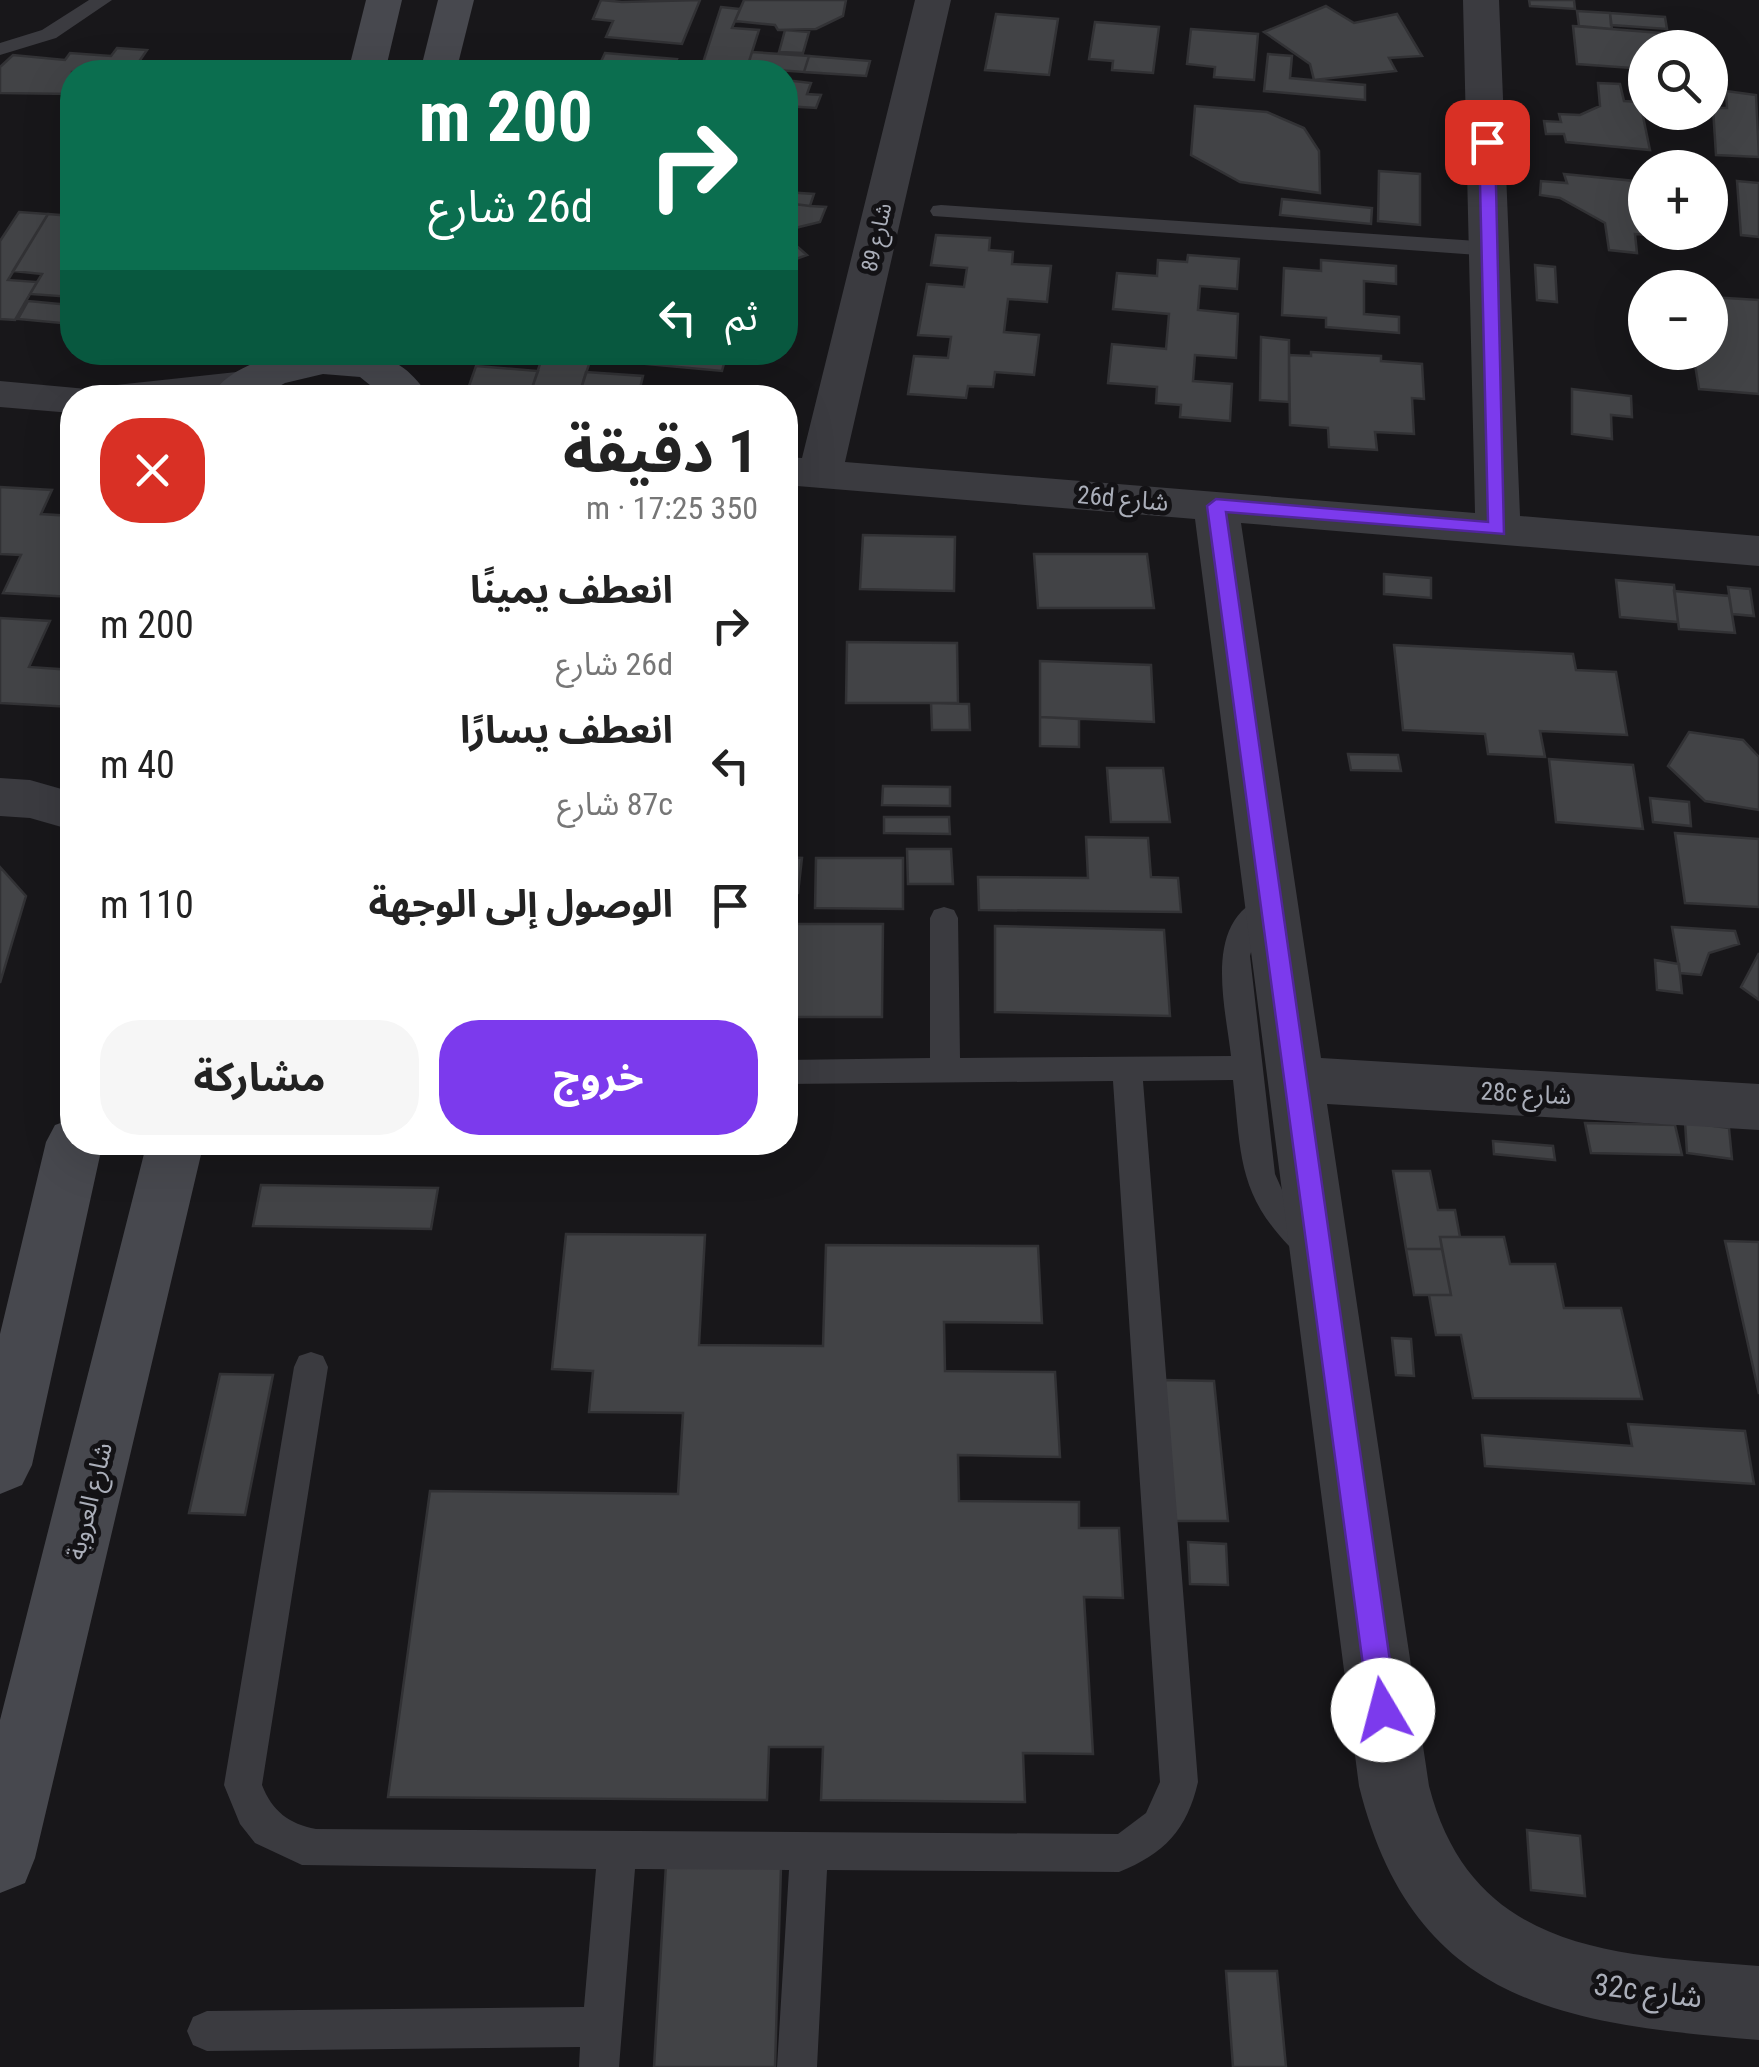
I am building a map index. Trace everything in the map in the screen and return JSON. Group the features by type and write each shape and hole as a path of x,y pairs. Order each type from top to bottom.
{"main road":[{"path":"371,60 384,0"},
{"path":"441,60 456,0"},
{"path":"252,378 298,365"},
{"path":"351,365 370,367 401,383"},
{"path":"0,1465 72,1155"},
{"name":"شارع العروبة","path":"0,1858 173,1155"}],"street":[{"name":"شارع 89","path":"802,473 933,0"},
{"path":"1481,0 1498,529"},
{"path":"204,385 252,378"},
{"path":"0,394 60,400"},
{"name":"26d شارع","path":"802,473 1759,551"},
{"name":"32c شارع","path":"1216,506 1269,906 1270,1074 1317,1254 1394,1786 1410,1842 1440,1894 1484,1939 1539,1971 1596,1986 1759,2003"},
{"name":"28c شارع","path":"1270,1074 1759,1107"}],"lane":[{"path":"0,49 49,34 102,0"},
{"path":"941,211 1492,249"},
{"path":"944,918 945,1071"},
{"path":"311,1367 243,1785 250,1808 263,1827 282,1840 316,1848 1119,1853 1144,1843 1164,1825 1176,1802 1179,1782 1127,1069"},
{"path":"798,1072 1127,1069 1270,1074"},
{"path":"599,2067 617,1849"},
{"path":"798,2067 809,1852"},
{"path":"207,2032 602,2027"}],"building":[{"path":"601,0 700,0 682,44 606,37 613,21 593,19"},
{"path":"744,0 846,0 843,16 816,29 778,30 775,25 735,21"},
{"path":"1529,0 1574,0 1575,9 1530,6"},
{"path":"1326,6 1354,23 1397,14 1422,56 1389,58 1396,71 1314,80 1310,64 1264,32"},
{"path":"721,7 740,9 732,28 759,30 750,60 704,60"},
{"path":"1577,11 1610,13 1612,29 1579,26"},
{"path":"1610,13 1665,17 1667,29 1611,25"},
{"path":"996,14 1058,19 1049,75 985,70"},
{"path":"1095,22 1159,27 1153,73 1112,70 1113,61 1089,59"},
{"path":"1573,26 1628,30 1628,68 1577,64"},
{"path":"1191,29 1258,34 1254,80 1214,77 1215,67 1187,64"},
{"path":"785,30 809,32 803,53 779,52"},
{"path":"117,48 147,50 140,60 65,60 70,53 111,56"},
{"path":"752,52 809,56 804,72 798,72 798,60 750,60"},
{"path":"605,53 677,59 677,60 602,60"},
{"path":"1268,54 1292,56 1290,78 1365,85 1365,100 1264,91"},
{"path":"13,55 65,60 60,60 60,94 0,93 0,67"},
{"path":"809,56 870,61 866,76 804,72"},
{"path":"798,82 811,83 807,94 821,95 816,108 798,107"},
{"path":"1598,83 1620,84 1624,101 1628,101 1628,130 1646,130 1650,150 1566,142 1564,134 1546,134 1544,121 1561,122 1559,114 1580,115 1600,106"},
{"path":"1728,91 1756,95 1759,157 1728,156 1728,150 1716,150 1714,130 1728,130"},
{"path":"1195,106 1267,112 1304,128 1319,151 1320,193 1240,182 1191,155"},
{"path":"1379,171 1420,174 1420,225 1378,221"},
{"path":"1564,174 1628,180 1628,250 1637,253 1609,250 1605,223 1560,198 1540,195 1541,181 1567,183"},
{"path":"1737,181 1759,183 1759,237 1741,235"},
{"path":"798,193 814,194 810,206 798,205"},
{"path":"1282,199 1372,208 1371,224 1280,215"},
{"path":"798,204 826,207 820,222 798,227"},
{"path":"19,212 48,214 8,280 37,282 15,320 0,319 0,241"},
{"path":"48,214 60,215 60,296 30,294 42,274 13,271"},
{"path":"936,235 990,238 989,250 1013,252 1012,264 1051,266 1047,302 1008,299 1004,332 1039,335 1034,375 995,372 993,387 968,386 966,398 908,394 914,356 948,358 951,337 918,335 927,284 964,287 967,268 931,265"},
{"path":"1188,255 1239,259 1237,289 1200,286 1198,310 1238,314 1236,358 1195,355 1193,381 1232,384 1230,421 1180,417 1181,405 1156,403 1157,387 1108,383 1112,344 1166,349 1169,314 1113,309 1117,273 1157,276 1158,260 1187,262"},
{"path":"1321,260 1396,266 1396,284 1364,281 1364,314 1399,317 1399,333 1326,327 1326,318 1282,315 1284,268 1321,271"},
{"path":"1535,265 1555,267 1557,302 1537,300"},
{"path":"1728,298 1759,300 1759,394 1699,389 1696,370 1728,370"},
{"path":"28,301 60,304 60,323 18,319"},
{"path":"1261,337 1289,340 1289,402 1260,400"},
{"path":"1311,352 1381,356 1381,361 1422,364 1424,399 1412,398 1414,434 1375,432 1377,450 1329,447 1328,428 1290,425 1289,355 1311,356"},
{"path":"540,365 589,365 582,385 533,385"},
{"path":"657,365 724,365 722,371"},
{"path":"476,366 538,371 533,385 469,385"},
{"path":"586,372 643,376 641,385 582,385"},
{"path":"1572,389 1631,396 1632,417 1611,415 1612,439 1572,434"},
{"path":"0,487 52,490 41,514 60,515 60,596 3,593 21,555 0,554"},
{"path":"863,535 955,537 954,591 860,589"},
{"path":"1034,554 1147,554 1154,608 1038,608"},
{"path":"1384,574 1431,578 1431,598 1384,594"},
{"path":"1616,580 1674,585 1678,622 1620,617"},
{"path":"1728,587 1750,589 1754,616 1732,614"},
{"path":"1674,591 1729,596 1735,633 1679,629"},
{"path":"0,618 50,621 29,667 60,669 60,706 0,703"},
{"path":"847,642 957,643 958,703 846,703"},
{"path":"1394,645 1573,654 1576,670 1616,672 1627,735 1540,731 1545,757 1488,754 1485,734 1403,730"},
{"path":"1040,661 1151,665 1154,722 1040,717"},
{"path":"931,703 969,704 970,730 932,730"},
{"path":"1040,717 1079,719 1079,747 1040,746"},
{"path":"1689,732 1743,740 1759,757 1759,810 1705,801 1668,766"},
{"path":"1348,754 1398,755 1401,771 1351,770"},
{"path":"1549,759 1633,765 1643,829 1556,822"},
{"path":"1107,768 1163,768 1170,822 1111,822"},
{"path":"883,786 950,787 950,806 882,805"},
{"path":"1650,798 1689,802 1691,826 1653,822"},
{"path":"884,817 949,817 950,834 884,833"},
{"path":"1675,833 1759,839 1759,907 1685,903"},
{"path":"1086,837 1148,838 1151,877 1178,878 1181,912 979,910 978,877 1088,878"},
{"path":"907,849 951,849 953,884 908,884"},
{"path":"798,858 802,858 798,893"},
{"path":"816,858 903,858 903,909 815,908"},
{"path":"0,867 26,896 0,983"},
{"path":"798,924 883,924 882,1017 798,1017"},
{"path":"995,926 1164,930 1170,1016 995,1012"},
{"path":"1672,927 1735,931 1739,944 1709,953 1701,975 1680,973"},
{"path":"1759,953 1759,1000 1741,987"},
{"path":"1655,960 1679,964 1682,993 1657,990"},
{"path":"1685,1122 1729,1128 1732,1159 1687,1153"},
{"path":"1585,1123 1675,1125 1682,1155 1591,1153"},
{"path":"1493,1141 1553,1146 1555,1160 1494,1154"},
{"path":"1393,1171 1430,1171 1438,1210 1455,1210 1460,1237 1440,1237 1442,1249 1406,1249"},
{"path":"261,1185 438,1188 431,1229 253,1226"},
{"path":"566,1234 705,1235 699,1345 823,1346 826,1245 1038,1246 1042,1323 944,1322 945,1371 1055,1372 1060,1457 958,1455 959,1501 1079,1502 1079,1528 1119,1528 1123,1598 1084,1597 1093,1754 1023,1753 1025,1802 821,1800 823,1747 769,1747 767,1800 388,1797 430,1491 678,1494 683,1413 589,1412 593,1371 552,1369"},
{"path":"1440,1237 1504,1237 1510,1264 1555,1264 1564,1308 1621,1308 1642,1399 1473,1398 1461,1335 1436,1335 1429,1295 1451,1295"},
{"path":"1725,1241 1759,1242 1759,1394"},
{"path":"1406,1249 1442,1249 1451,1295 1414,1295"},
{"path":"1392,1338 1411,1339 1414,1376 1396,1375"},
{"path":"220,1374 273,1375 245,1515 189,1513"},
{"path":"1163,1380 1214,1381 1228,1521 1175,1521"},
{"path":"1628,1424 1745,1431 1754,1484 1485,1466 1482,1435 1632,1446"},
{"path":"1188,1542 1226,1544 1228,1585 1190,1584"},
{"path":"1527,1830 1580,1836 1585,1896 1531,1890"},
{"path":"666,1865 781,1866 775,2067 654,2067"},
{"path":"1226,1971 1277,1971 1286,2067 1233,2067"}],"route":[{"path":"1383,1710 1216,506 1498,529 1487,142"}]}
